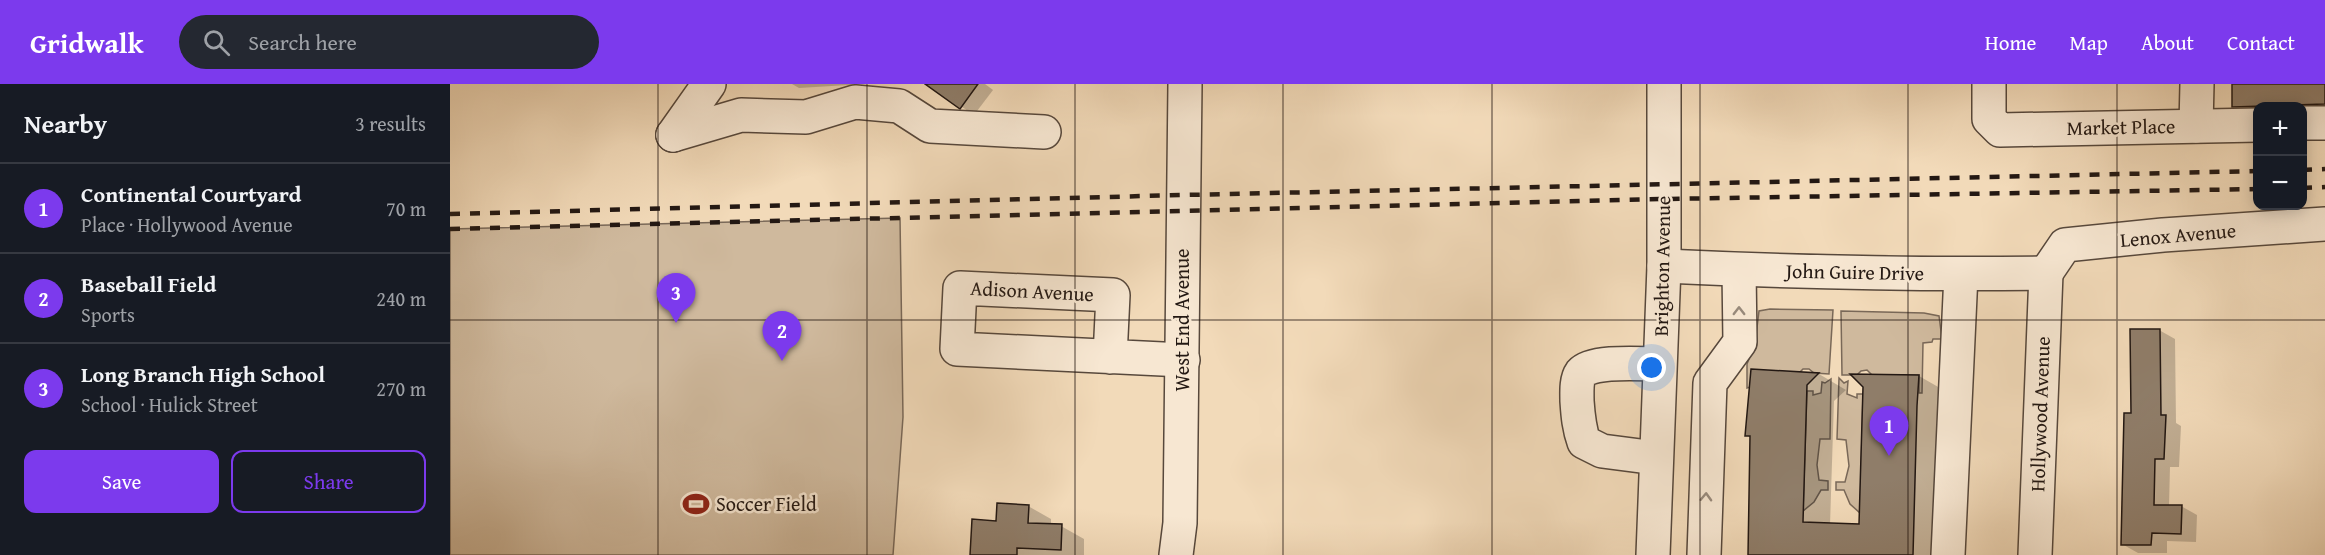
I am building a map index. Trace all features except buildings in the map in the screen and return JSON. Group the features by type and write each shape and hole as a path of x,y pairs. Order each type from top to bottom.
{"street":[{"path":"709,84 673,135 741,114 806,117 855,102 899,106 930,126 1044,132"},
{"name":"West End Avenue","path":"1176,555 1180,523 1185,84"},
{"name":"Brighton Avenue","path":"1653,555 1664,266 1664,84"},
{"name":"Market Place","path":"1989,84 1989,119 2000,130 2253,124"},
{"path":"2197,84 2207,126"},
{"path":"2207,126 2218,84"},
{"path":"2307,123 2325,123"},
{"name":"Lenox Avenue","path":"2046,273 2065,245 2163,235 2325,224"},
{"name":"John Guire Drive","path":"1664,266 1739,270 1961,274 2046,273"},
{"path":"1704,555 1710,383 1740,342 1739,270"},
{"name":"Hollywood Avenue","path":"2034,555 2046,273"},
{"path":"1948,555 1961,274"},
{"name":"Adison Avenue","path":"1110,357 1113,295 960,288 957,349 1110,357 1183,360"},
{"path":"1656,458 1602,451 1584,442 1578,427 1577,392 1580,375 1587,368 1599,365 1659,364"}],"shaded area":[{"path":"900,218 903,417 893,555 450,555 450,229"},
{"path":"1770,309 1833,310 1829,374 1814,373 1809,369 1803,369 1799,373 1747,388 1747,364 1755,344 1759,311"},
{"path":"1841,311 1924,313 1939,316 1942,339 1933,339 1932,342 1923,343 1922,393 1919,393 1919,375 1872,375 1867,370 1857,375 1842,375"},
{"path":"1839,378 1844,383 1848,381 1847,394 1857,398 1857,394 1863,394 1860,513 1850,504 1844,490 1836,490 1836,482 1845,482 1849,466 1846,440 1837,439"},
{"path":"1831,379 1830,439 1820,439 1817,465 1819,480 1828,481 1828,490 1821,490 1814,502 1803,511 1807,391 1813,391 1813,395 1821,393 1822,382 1825,383"}],"railway":[{"path":"2307,170 2325,169"},
{"path":"450,214 2253,171"},
{"path":"2307,188 2325,187"},
{"path":"450,229 1664,199 2253,189"}],"place":[{"name":"Long Branch High School","path":"676,323"},
{"name":"Baseball Field","path":"782,361"},
{"name":"Continental Courtyard","path":"1889,456"},
{"name":"Soccer Field","path":"696,504"}]}
